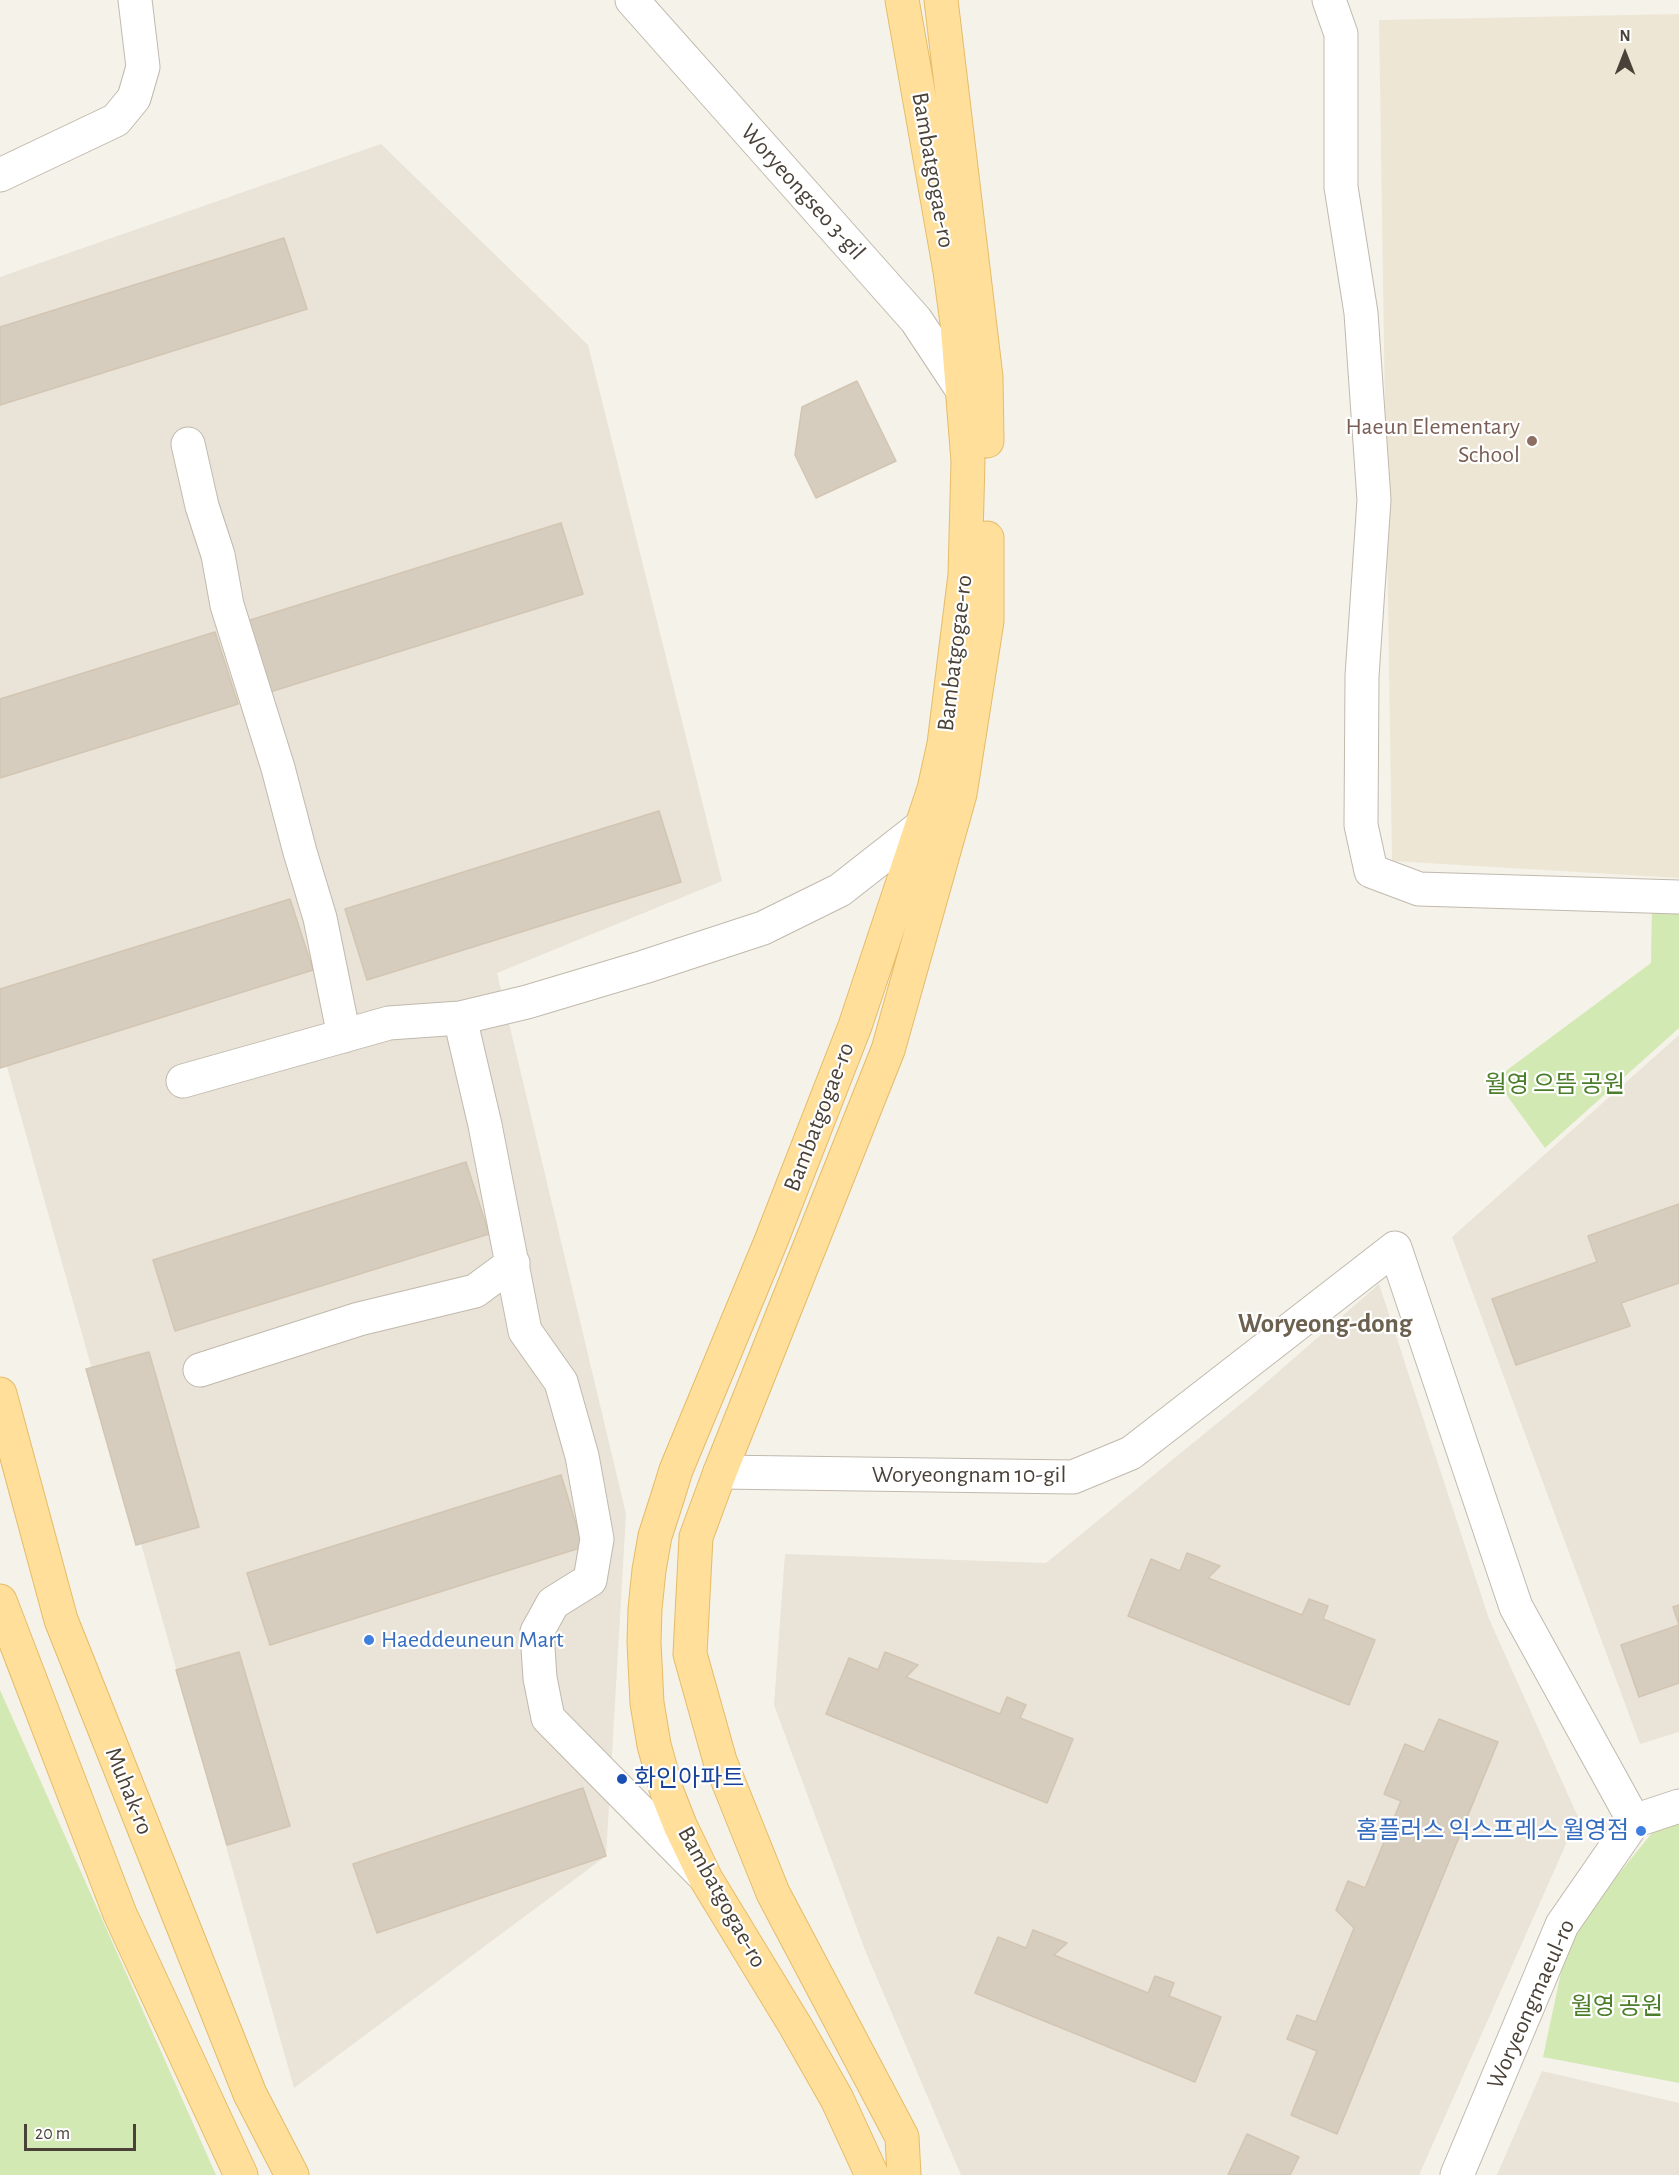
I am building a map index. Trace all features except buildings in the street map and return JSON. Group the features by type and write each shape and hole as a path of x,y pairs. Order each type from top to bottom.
{"main road":[{"name":"Bambatgogae-ro","path":"872,2175 837,2099 706,1879 680,1825 667,1792 654,1745 647,1703 645,1609 655,1536 676,1470 771,1241 855,1026 923,825 944,744 964,585 968,461 950,271 902,0"},
{"name":"Bambatgogae-ro","path":"904,2175 902,2137 773,1893 720,1761 690,1653 696,1537 888,1050 960,794 987,621 986,377 941,0"},
{"name":"Muhak-ro","path":"0,1394 61,1620 250,2094 292,2175"},
{"path":"0,1601 120,1914 241,2175"}],"street":[{"path":"0,175 116,120 134,98 143,67 135,0"},
{"name":"Woryeongseo 3-gil","path":"632,0 916,320 963,391"},
{"path":"1329,0 1341,34 1341,187 1361,313 1374,500 1362,676 1361,825 1371,871 1419,889 1679,897"},
{"path":"188,444 202,506 218,555 227,605 278,768 320,918 344,1036"},
{"path":"183,1081 389,1023 460,1018 527,1002 763,928 840,890 923,825"},
{"path":"460,1018 513,1263 525,1331 561,1382 582,1456 597,1539 590,1580 553,1603 537,1632 540,1678 548,1718 706,1879"},
{"name":"Woryeongnam 10-gil","path":"720,1473 1073,1478 1131,1453 1395,1248 1516,1607 1634,1821"},
{"path":"200,1370 359,1319 475,1291 513,1263"},
{"path":"1634,1821 1679,1806"},
{"name":"Woryeongmaeul-ro","path":"1457,2175 1562,1925 1634,1821"}],"shaded area":[{"name":"Haeun Elementary School","path":"1679,14 1679,878 1392,861 1379,20"},
{"path":"381,144 588,345 722,881 497,973 626,1514 606,1856 294,2088 0,1042 0,277"},
{"path":"1679,1035 1679,1732 1640,1744 1452,1237"},
{"path":"1379,1284 1489,1619 1578,1817 1419,2175 961,2175 865,1950 774,1705 785,1554 1046,1563 1253,1394"},
{"path":"1542,2071 1679,2103 1679,2175 1497,2175"}],"green space":[{"name":"월영 으뜸 공원","path":"1652,901 1679,902 1679,1028 1545,1148 1495,1079 1651,963"},
{"path":"0,1690 216,2175 0,2175"},
{"name":"월영 공원","path":"1679,1820 1679,2083 1543,2057 1569,1935 1656,1828"}],"place":[{"name":"Haeun Elementary School","path":"1532,441"},
{"name":"Haeddeuneun Mart","path":"369,1640"},
{"name":"화인아파트","path":"622,1779"},
{"name":"홈플러스 익스프레스 월영점","path":"1641,1831"}],"district":[{"name":"Woryeong-dong","path":"1325,1324"}]}
